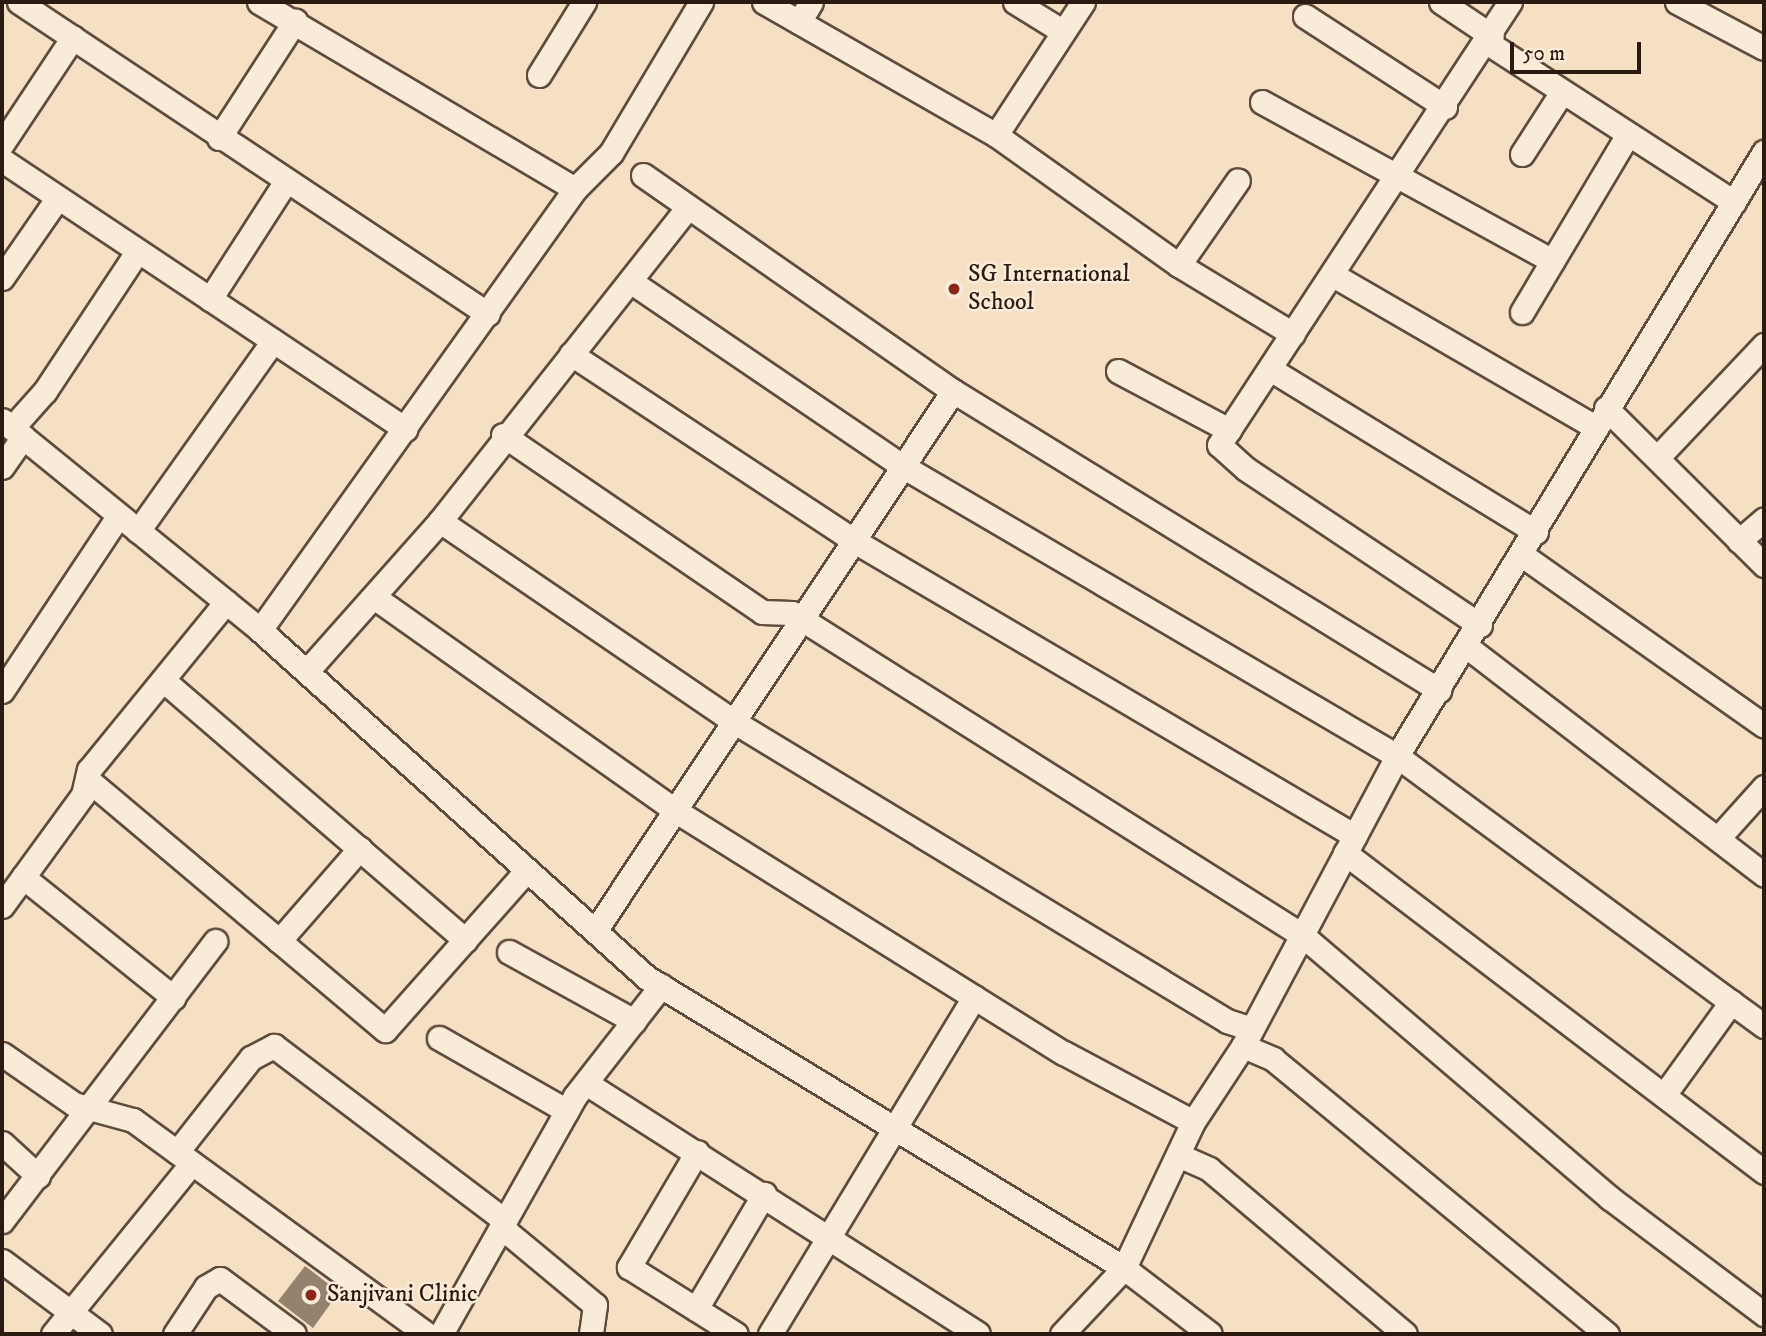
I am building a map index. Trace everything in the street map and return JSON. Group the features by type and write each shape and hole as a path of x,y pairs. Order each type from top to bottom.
{"street":[{"path":"19,2 219,138 488,314"},
{"path":"259,2 575,189"},
{"path":"538,75 583,2"},
{"path":"260,630 575,189 611,153 701,2"},
{"path":"764,2 996,135 1179,265 1293,334"},
{"path":"799,22 811,2"},
{"path":"1015,2 1062,31"},
{"path":"996,135 1083,2"},
{"path":"1441,2 1562,92 1734,202"},
{"path":"1480,625 1245,470 1219,444 1490,40 1510,2"},
{"path":"1677,2 1764,48"},
{"path":"1305,16 1445,107"},
{"path":"219,138 295,21"},
{"path":"2,144 73,37"},
{"path":"1522,155 1562,92"},
{"path":"1262,102 1401,173 1552,261"},
{"path":"1522,312 1628,134"},
{"path":"1062,1334 1124,1268 1193,1122 1247,1038 1397,756 1480,625 1600,418 1764,152"},
{"path":"2,160 405,429"},
{"path":"643,175 953,391 1438,691"},
{"path":"1179,265 1237,180"},
{"path":"209,299 286,181"},
{"path":"2,278 57,199"},
{"path":"307,671 440,521 503,435 631,281 687,208"},
{"path":"2,467 12,428 45,391 137,252"},
{"path":"1333,275 1600,418 1657,457 1764,565"},
{"path":"631,281 904,467 1397,756 1764,1026"},
{"path":"138,531 273,341"},
{"path":"1657,457 1764,345"},
{"path":"570,354 856,542 1350,845 1764,1172"},
{"path":"1270,369 1535,532"},
{"path":"1118,372 1229,430"},
{"path":"595,931 805,621 953,391"},
{"path":"12,428 260,630 595,931 661,986 1124,1268 1210,1334"},
{"path":"503,435 762,612 792,613 1302,934 1610,1198 1764,1314"},
{"path":"2,691 118,514"},
{"path":"1740,541 1764,519"},
{"path":"440,521 736,723 1227,1021 1607,1334"},
{"path":"1522,555 1764,726"},
{"path":"374,597 676,811 974,997 1193,1122"},
{"path":"2,906 83,795 87,779 226,602"},
{"path":"1466,646 1720,836 1764,875"},
{"path":"163,680 465,940"},
{"path":"87,779 385,1030 527,870"},
{"path":"1720,836 1764,787"},
{"path":"279,941 360,848"},
{"path":"23,877 174,998"},
{"path":"2,1221 92,1108 215,941"},
{"path":"509,952 634,1021"},
{"path":"440,1334 567,1111 661,986"},
{"path":"778,1331 974,997"},
{"path":"1664,1095 1731,1002"},
{"path":"439,1038 567,1111"},
{"path":"53,1334 185,1157 251,1058 274,1046 503,1224 587,1296 597,1315 591,1334"},
{"path":"2,1054 74,1104 134,1120 426,1334"},
{"path":"586,1083 832,1236 978,1334"},
{"path":"2,1143 38,1176"},
{"path":"697,1152 629,1267 736,1334"},
{"path":"1178,1155 1209,1169 1405,1334"},
{"path":"696,1309 764,1194"},
{"path":"2,1261 100,1334"},
{"path":"175,1334 206,1287 220,1279 294,1334"}],"building":[{"path":"305,1266 339,1292 313,1328 278,1301"}],"place":[{"name":"SG International School","path":"954,289"},
{"name":"Sanjivani Clinic","path":"311,1295"}]}
